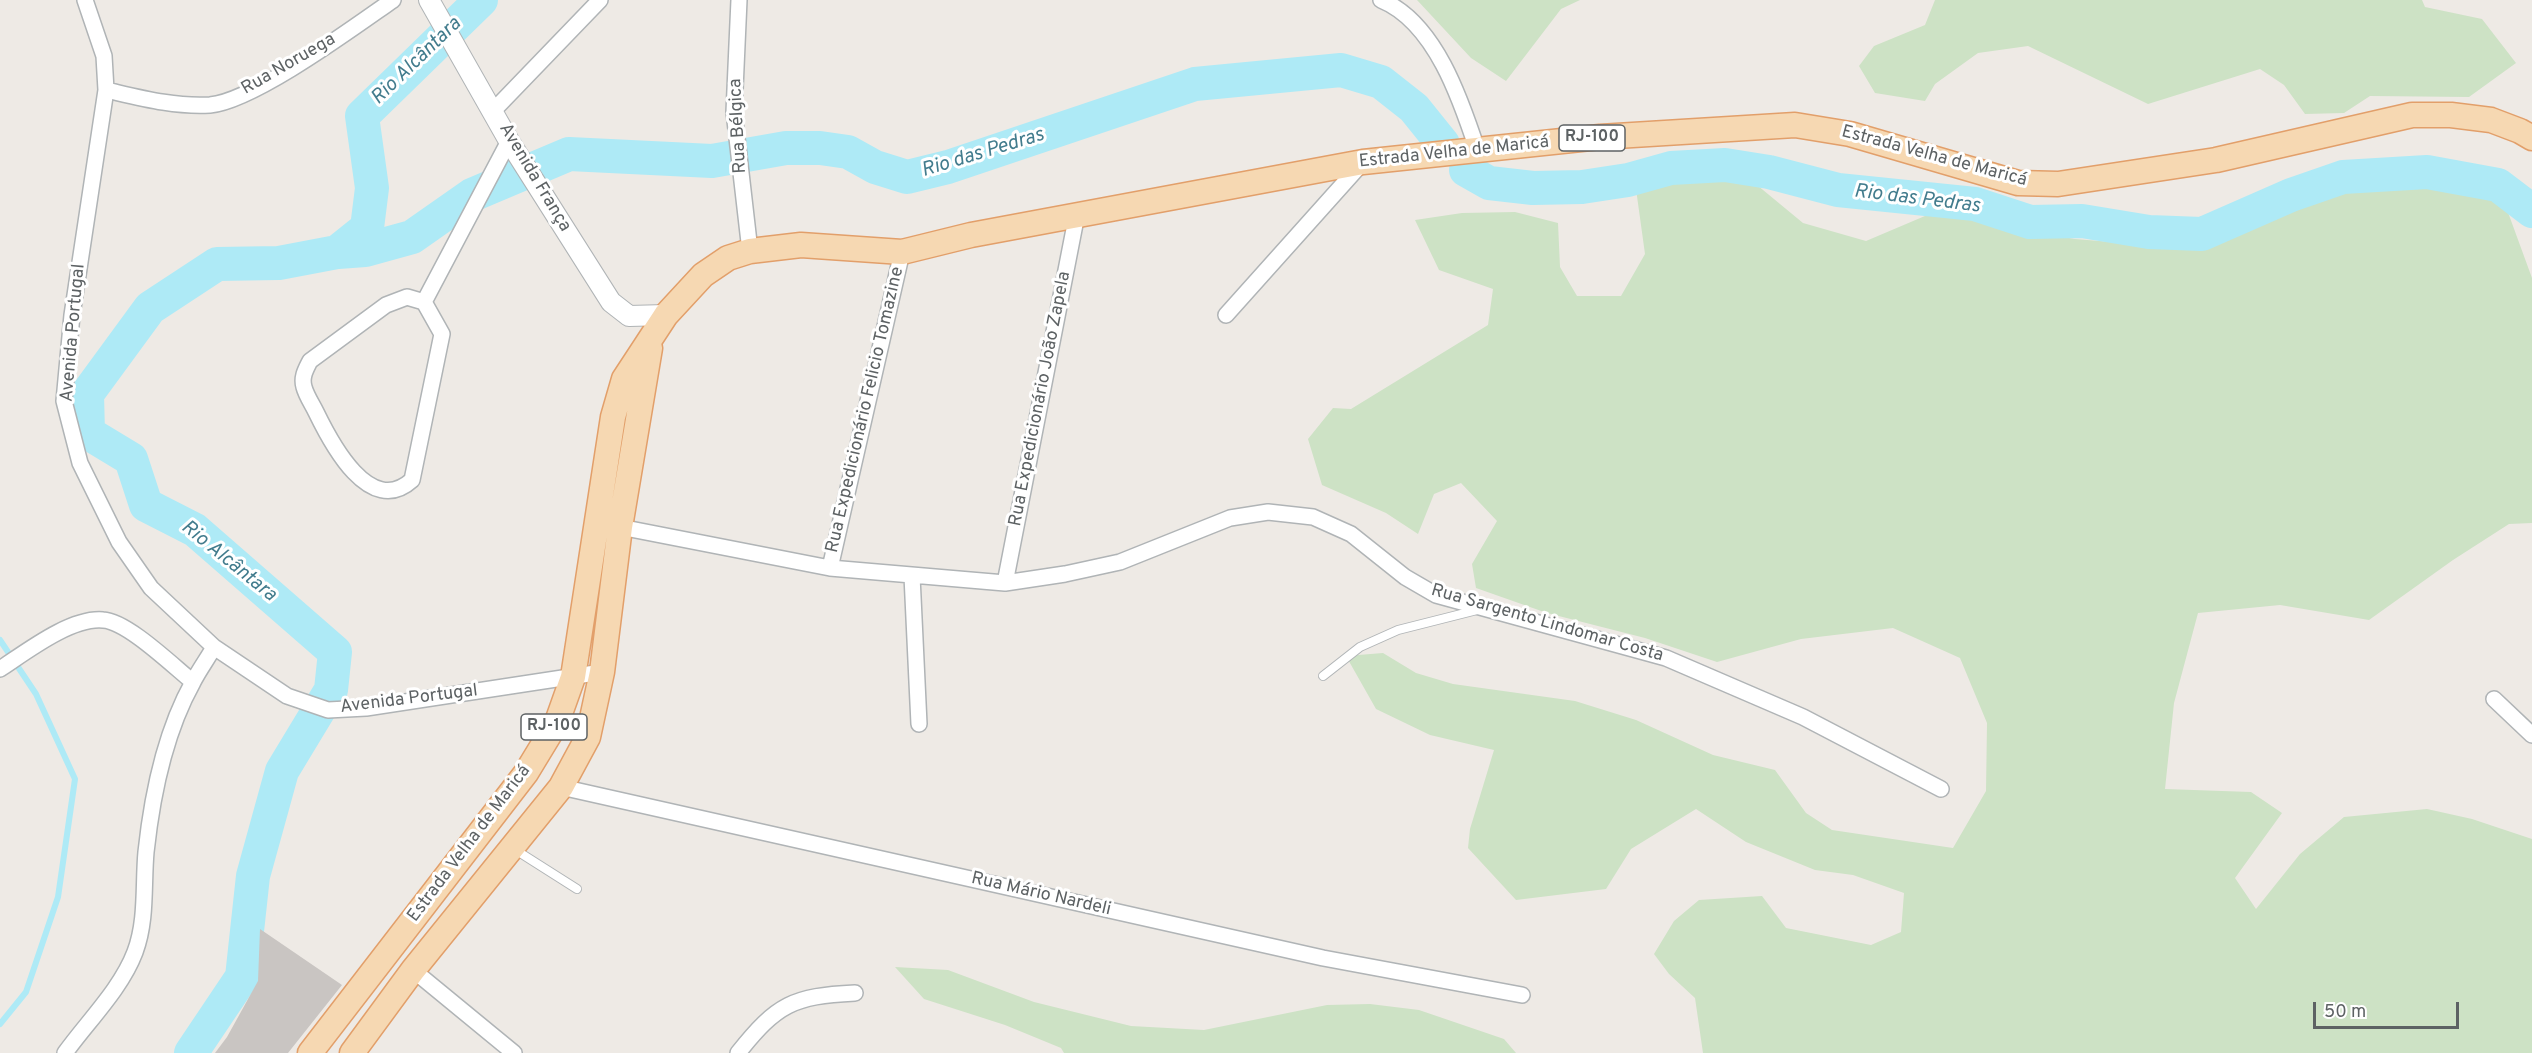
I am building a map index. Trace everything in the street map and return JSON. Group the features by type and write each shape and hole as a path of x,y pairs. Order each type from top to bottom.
{"main road":[{"name":"Estrada Velha de Maricá","path":"309,1053 526,773 557,722 573,677 618,396 624,379 666,315 703,275 728,258 750,251 801,245 902,252 971,235 1077,214 1363,162 1478,152 1600,137 1795,125 1850,134 2018,183 2058,184 2216,160 2412,115 2451,115 2491,120 2532,138"},
{"name":"Estrada Velha de Maricá","path":"352,1053 413,970 561,788 588,737 602,672 620,527 652,337"}],"street":[{"name":"Avenida Portugal","path":"86,0 104,56 106,90 72,315 64,401 80,463 119,542 151,588 214,647 287,696 328,710 366,708 602,672"},
{"name":"Rua Noruega","path":"106,90 173,105 213,105 255,88 327,45 393,0"},
{"path":"494,110 600,0"},
{"name":"Rua Bélgica","path":"739,0 734,112 750,251"},
{"path":"1381,0 1398,7 1431,45 1459,92 1478,152"},
{"name":"Avenida França","path":"432,4 494,110 509,141 611,302 629,316 666,315"},
{"path":"424,302 509,141"},
{"path":"1226,315 1363,162"},
{"name":"Rua Expedicionário João Zapela","path":"1005,583 1077,214"},
{"name":"Rua Expedicionário Felicio Tomazine","path":"830,568 902,252"},
{"path":"406,297 424,302 442,334 412,480 405,487 393,491 374,487 358,477 347,465 326,433 303,386 304,374 310,361 386,305 406,297"},
{"name":"Rua Sargento Lindomar Costa","path":"620,527 830,568 1005,583 1065,574 1120,562 1230,518 1268,512 1313,517 1351,534 1405,577 1436,595 1666,658 1803,717 1941,789"},
{"path":"912,576 919,724"},
{"path":"0,669 56,634 82,623 103,620 123,627 193,682"},
{"path":"66,1053 110,995 135,952 143,918 146,852 158,784 173,728 193,682 214,647"},
{"path":"2494,699 2532,735"},
{"name":"Rua Mário Nardeli","path":"561,788 1323,958 1522,994"},
{"path":"413,970 514,1053"},
{"path":"738,1053 753,1034 783,1007 813,995 855,993"}],"lane":[{"path":"1323,676 1360,647 1398,630 1482,609"},
{"path":"513,848 577,889"}],"green space":[{"path":"1417,0 1580,0 1561,9 1506,81 1471,58"},
{"path":"1935,0 2422,0 2425,7 2482,19 2516,63 2469,97 2370,96 2344,113 2305,114 2284,85 2260,69 2148,104 2028,46 1978,53 1935,84 1925,101 1875,93 1859,66 1874,46 1925,25"},
{"path":"2427,172 2498,185 2532,278 2532,523 2509,524 2453,560 2369,620 2280,605 2198,613 2174,703 2165,789 2251,792 2282,813 2235,878 2256,909 2300,854 2344,817 2427,809 2472,819 2532,839 2532,1053 1703,1053 1695,998 1669,974 1654,954 1674,921 1699,900 1762,896 1786,928 1871,945 1901,932 1904,893 1853,875 1815,870 1746,842 1696,809 1631,849 1606,889 1516,900 1468,848 1470,829 1494,750 1430,735 1376,709 1346,656 1383,653 1416,673 1453,684 1575,701 1636,720 1713,755 1775,770 1806,813 1832,830 1953,848 1986,791 1987,723 1960,658 1893,628 1801,639 1717,662 1645,638 1547,613 1476,588 1472,564 1497,521 1461,483 1434,494 1418,534 1386,513 1322,485 1308,439 1333,408 1351,409 1488,325 1493,289 1439,270 1415,220 1462,213 1515,212 1558,223 1560,267 1577,296 1621,296 1645,254 1636,189 1694,177 1757,185 1803,223 1866,241 1932,213 2075,239 2173,247 2291,195 2343,177"},
{"path":"895,967 948,970 1034,1002 1131,1026 1204,1030 1327,1005 1370,1004 1419,1010 1504,1039 1516,1053 1064,1053 1061,1048 1005,1025 924,999"}],"building":[{"path":"260,929 342,985 288,1053 215,1053 227,1037 258,981"}],"waterway":[{"name":"Rio Alcântara","path":"191,1053 242,977 253,876 282,771 331,690 335,652 195,530 146,505 131,459 88,433 87,394 150,308 217,264 279,263 337,252 367,228 372,188 362,116 481,0"},
{"name":"Rio das Pedras","path":"338,252 365,250 412,237 472,195 569,154 712,161 786,148 820,148 848,152 875,167 907,177 948,167 1195,84 1341,70 1381,82 1414,108 1443,144"},
{"name":"Rio das Pedras","path":"1466,170 1489,183 1533,188 1582,187 1628,180 1671,168 1725,165 1769,172 1838,190 1975,204 2030,222 2082,221 2149,232 2202,234 2291,195 2343,177 2427,172 2498,185 2532,211"},
{"path":"0,640 36,694 75,779 58,897 26,992 0,1024"}]}
